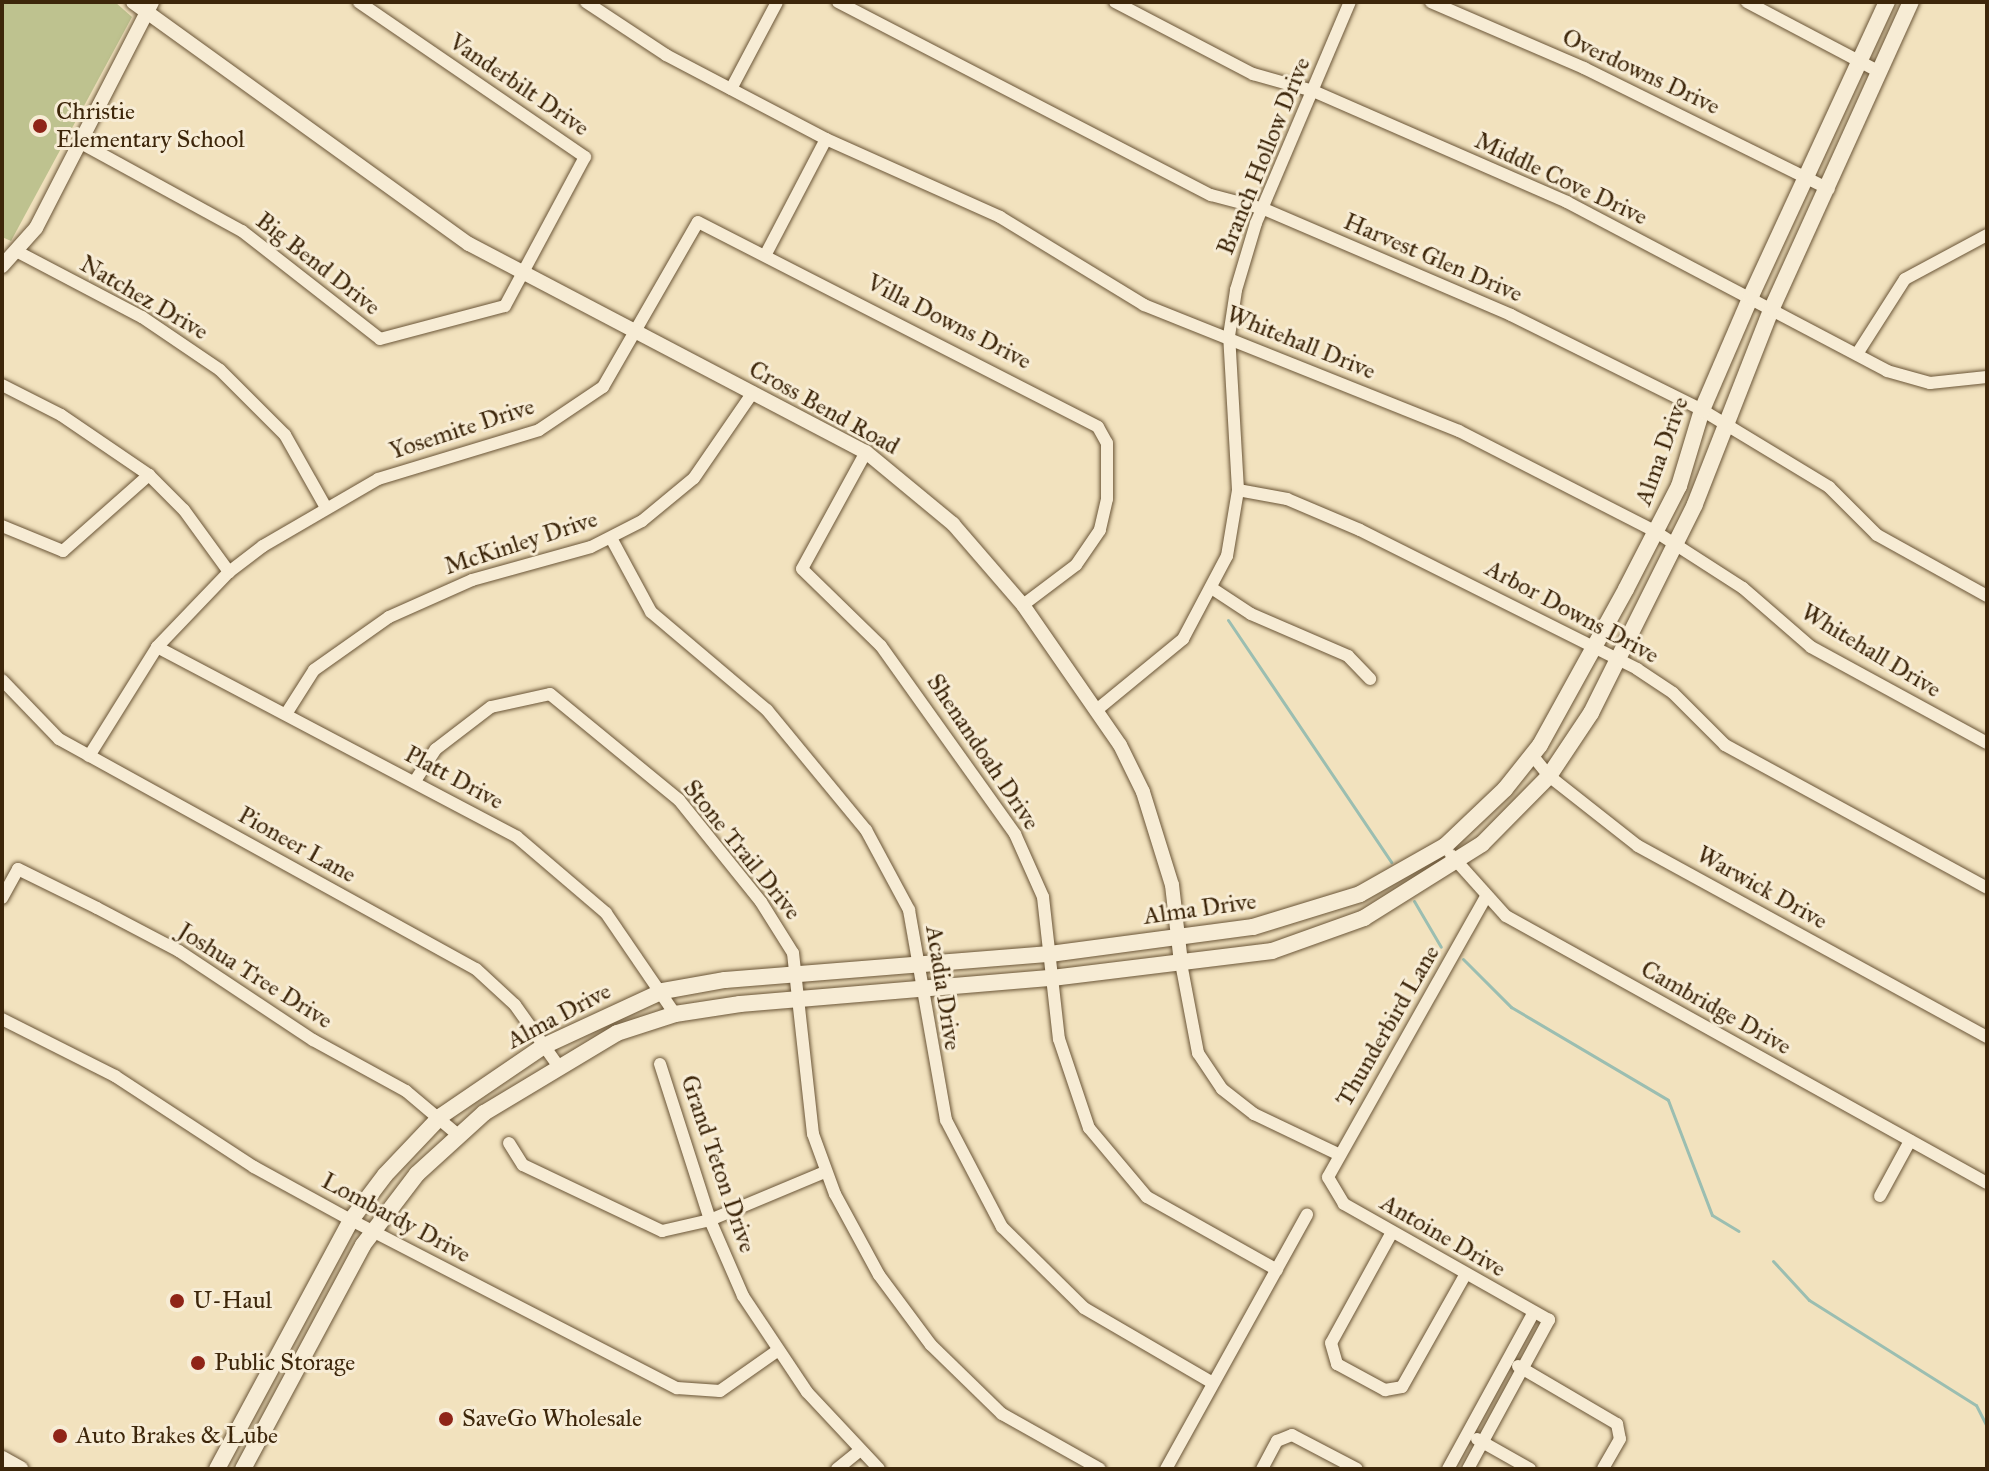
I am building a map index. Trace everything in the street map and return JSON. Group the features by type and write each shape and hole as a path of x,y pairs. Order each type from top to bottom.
{"main road":[{"name":"Alma Drive","path":"217,1469 351,1220 441,1116 544,1046 663,991 799,972 1050,954 1179,938 1323,908 1445,846 1532,755 1596,647 1679,486 1702,410 1805,176 1887,2"},
{"name":"Alma Drive","path":"243,1469 372,1230 458,1135 557,1064 675,1014 797,997 1052,978 1272,951 1324,936 1456,862 1549,776 1618,660 1675,542 1772,308 1829,189 1878,71 1911,2"},
{"path":"263,1383 284,1395"},
{"path":"2,1459 20,1469"}],"street":[{"name":"Cross Bend Road","path":"133,2 150,7 359,159 430,217 526,274 866,452 953,524 1023,605 1099,708 1143,792 1172,885 1191,1031 1222,1089 1254,1114 1340,1155"},
{"name":"Vanderbilt Drive","path":"359,2 585,157 526,274"},
{"name":"Whitehall Drive","path":"586,2 731,89 826,139 1000,217 1144,305 1229,336 1459,431 1675,542 1811,647 1987,743"},
{"path":"731,89 777,2"},
{"name":"Harvest Glen Drive","path":"838,2 1211,195 1264,209 1511,315 1702,410 1829,487 1877,535 1987,596"},
{"name":"Middle Cove Drive","path":"1115,2 1253,74 1313,91 1567,202 1857,354 1930,383 1987,377"},
{"name":"Branch Hollow Drive","path":"1099,708 1175,647 1213,589 1236,521 1238,490 1229,336 1248,245 1350,2"},
{"name":"Overdowns Drive","path":"1431,2 1829,189"},
{"path":"1747,2 1878,71"},
{"path":"2,266 18,252 81,143 150,7"},
{"path":"767,252 826,139"},
{"name":"Big Bend Drive","path":"81,143 242,231 380,339 495,311 514,297 526,274"},
{"name":"Villa Downs Drive","path":"639,333 698,222 767,252 1098,427 1107,443 1107,499 1100,530 1076,565 1023,605"},
{"path":"1857,354 1905,279 1987,235"},
{"name":"Natchez Drive","path":"18,252 142,317 220,370 285,435 325,506"},
{"name":"Yosemite Drive","path":"89,756 157,647 229,572 325,506 437,456 560,420 603,387 639,333"},
{"path":"2,385 61,415 149,475 184,510 229,572"},
{"name":"McKinley Drive","path":"286,714 314,670 389,617 472,580 611,538 694,478 753,392"},
{"name":"Shenandoah Drive","path":"866,452 802,569 881,646 996,802 1043,897 1066,1072 1108,1154 1147,1197 1177,1219 1277,1270"},
{"path":"2,526 63,551 149,475"},
{"name":"Arbor Downs Drive","path":"1238,490 1287,499 1360,530 1596,647 1673,693 1725,745 1987,888"},
{"name":"Acadia Drive","path":"611,538 651,612 767,710 866,830 909,910 921,963 946,1120 1002,1227 1084,1308 1213,1383"},
{"path":"1213,589 1251,614 1359,662 1370,679"},
{"name":"Platt Drive","path":"157,647 415,781 554,863 606,913 663,991 675,1014"},
{"name":"Pioneer Lane","path":"2,680 41,724 89,756 476,969 515,1005 557,1064"},
{"name":"Stone Trail Drive","path":"415,781 436,749 491,707 550,694 679,800 783,932 799,972 797,997 805,1091 825,1172 879,1275 931,1345 1002,1414 1100,1469"},
{"name":"Warwick Drive","path":"1532,755 1549,776 1638,846 1987,1037"},
{"name":"Cambridge Drive","path":"1445,846 1486,897 1506,916 1987,1183"},
{"name":"Joshua Tree Drive","path":"2,898 18,869 179,951 441,1116 458,1135"},
{"name":"Thunderbird Lane","path":"1328,1177 1486,897"},
{"name":"Lombardy Drive","path":"2,1019 115,1076 254,1167 351,1220 689,1392 736,1384 777,1351"},
{"name":"Grand Teton Drive","path":"660,1064 710,1220 743,1296 777,1351 859,1451 879,1469"},
{"path":"1880,1196 1910,1141"},
{"path":"509,1143 523,1165 643,1227 679,1230 825,1172"},
{"name":"Antoine Drive","path":"1328,1177 1344,1204 1391,1234 1549,1320 1536,1345"},
{"path":"1166,1469 1307,1215"},
{"path":"1391,1234 1329,1350 1337,1364 1385,1390 1402,1387 1465,1275"},
{"path":"1448,1469 1534,1312"},
{"path":"1468,1469 1536,1345 1521,1337"},
{"path":"1508,1361 1613,1421 1620,1433 1603,1469"},
{"path":"1486,1401 1502,1409"},
{"path":"1468,1434 1530,1469"},
{"path":"1262,1469 1286,1435 1357,1469"},
{"path":"837,1469 859,1451"}],"green space":[{"name":"Christie Elementary School","path":"2,2 115,2 132,17 11,241 2,237"}],"waterway":[{"path":"1228,620 1391,862"},
{"path":"1414,901 1441,947"},
{"path":"1463,959 1511,1007 1668,1100 1712,1215 1739,1231"},
{"path":"1773,1261 1809,1300 1976,1405 1987,1427"}],"place":[{"name":"Christie Elementary School","path":"40,126"},
{"name":"U-Haul","path":"177,1301"},
{"name":"Public Storage","path":"198,1363"},
{"name":"SaveGo Wholesale","path":"446,1419"},
{"name":"Auto Brakes & Lube","path":"60,1436"}]}
